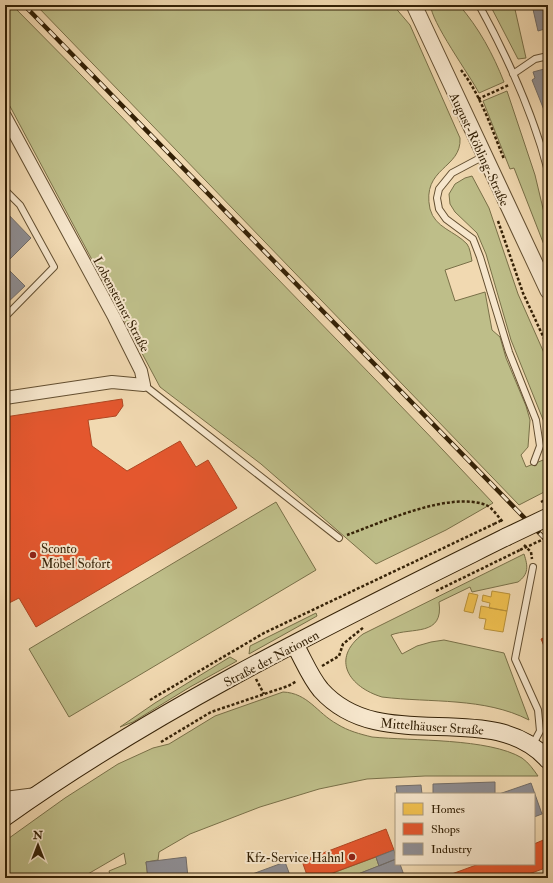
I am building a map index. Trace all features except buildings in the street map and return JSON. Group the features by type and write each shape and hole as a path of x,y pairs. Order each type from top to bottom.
{"main road":[{"name":"Straße der Nationen","path":"5,817 39,793 146,726 295,645 548,517"},
{"name":"Mittelhäuser Straße","path":"295,645 320,689 336,702 359,717 381,723 492,730 504,733 532,746 548,760"}],"street":[{"name":"August-Röbling-Straße","path":"414,5 548,292"},
{"name":"Lobensteiner Straße","path":"5,116 114,317 141,370 144,385"},
{"path":"5,398 112,382 144,385"},
{"path":"5,798 39,793"}],"lane":[{"path":"479,5 517,82 538,134 548,171"},
{"path":"513,74 535,59 548,56"},
{"path":"484,156 452,173 438,189 437,198 439,209 446,219 473,239 480,257 509,352 536,420 540,446 534,462"},
{"path":"5,190 20,205 54,267 5,317"},
{"path":"144,385 339,538"},
{"path":"532,746 540,731 538,710 515,659 533,567"}],"path":[{"path":"478,99 517,82"},
{"path":"339,538 427,506 473,502 487,505 512,535 531,552 533,567"},
{"path":"150,700 264,633 494,524"},
{"path":"435,591 548,537"},
{"path":"339,656 343,644 365,626"},
{"path":"161,742 211,712 288,686"}],"green space":[{"path":"5,5 12,5 70,64 493,503 446,530 376,564 261,464 160,387 5,97"},
{"path":"36,5 393,5 410,25 460,138 459,148 455,156 436,176 431,185 429,195 430,209 436,221 467,244 472,261 445,270 455,301 485,292 492,330 500,337 506,358 526,406 530,420 528,447 521,455 526,467 548,458 548,490 519,505"},
{"path":"431,5 459,5 485,42 504,82 479,93 443,35 432,12"},
{"path":"490,5 514,5 526,58 518,59"},
{"path":"507,91 535,175 548,224 548,255 514,168 510,169 483,101"},
{"path":"472,176 489,208 518,294 548,362 548,432 511,340 486,254 477,233 455,212 450,204 449,194 455,184"},
{"path":"276,502 316,570 69,717 29,649"},
{"path":"524,554 527,570 522,579 518,582 472,592 470,587 439,602 437,621 432,626 425,629 391,635 402,654 417,646 444,640 504,653 529,720 512,713 476,704 382,697 360,686 353,679 348,671 346,662 347,653 353,643 363,634"},
{"path":"316,613 317,616 249,654 250,646"},
{"path":"230,657 237,661 190,687 133,722 120,727 155,703"},
{"path":"283,692 292,693 299,696 312,704 330,720 354,732 372,737 450,742 490,747 522,758 529,764 538,776 425,776 367,779 319,789 260,807 190,834 159,852 158,860 146,862 148,878 111,878 109,871 126,864 124,853 81,878 5,878 5,841 65,798 118,764 153,748 169,744 215,716"},
{"path":"376,857 379,866 348,878 335,878 333,873"}],"railway":[{"path":"24,5 548,542"}],"place":[{"name":"Sconto Möbel Sofort","path":"33,555"},
{"name":"Kfz-Service Hahnl","path":"352,857"}]}
